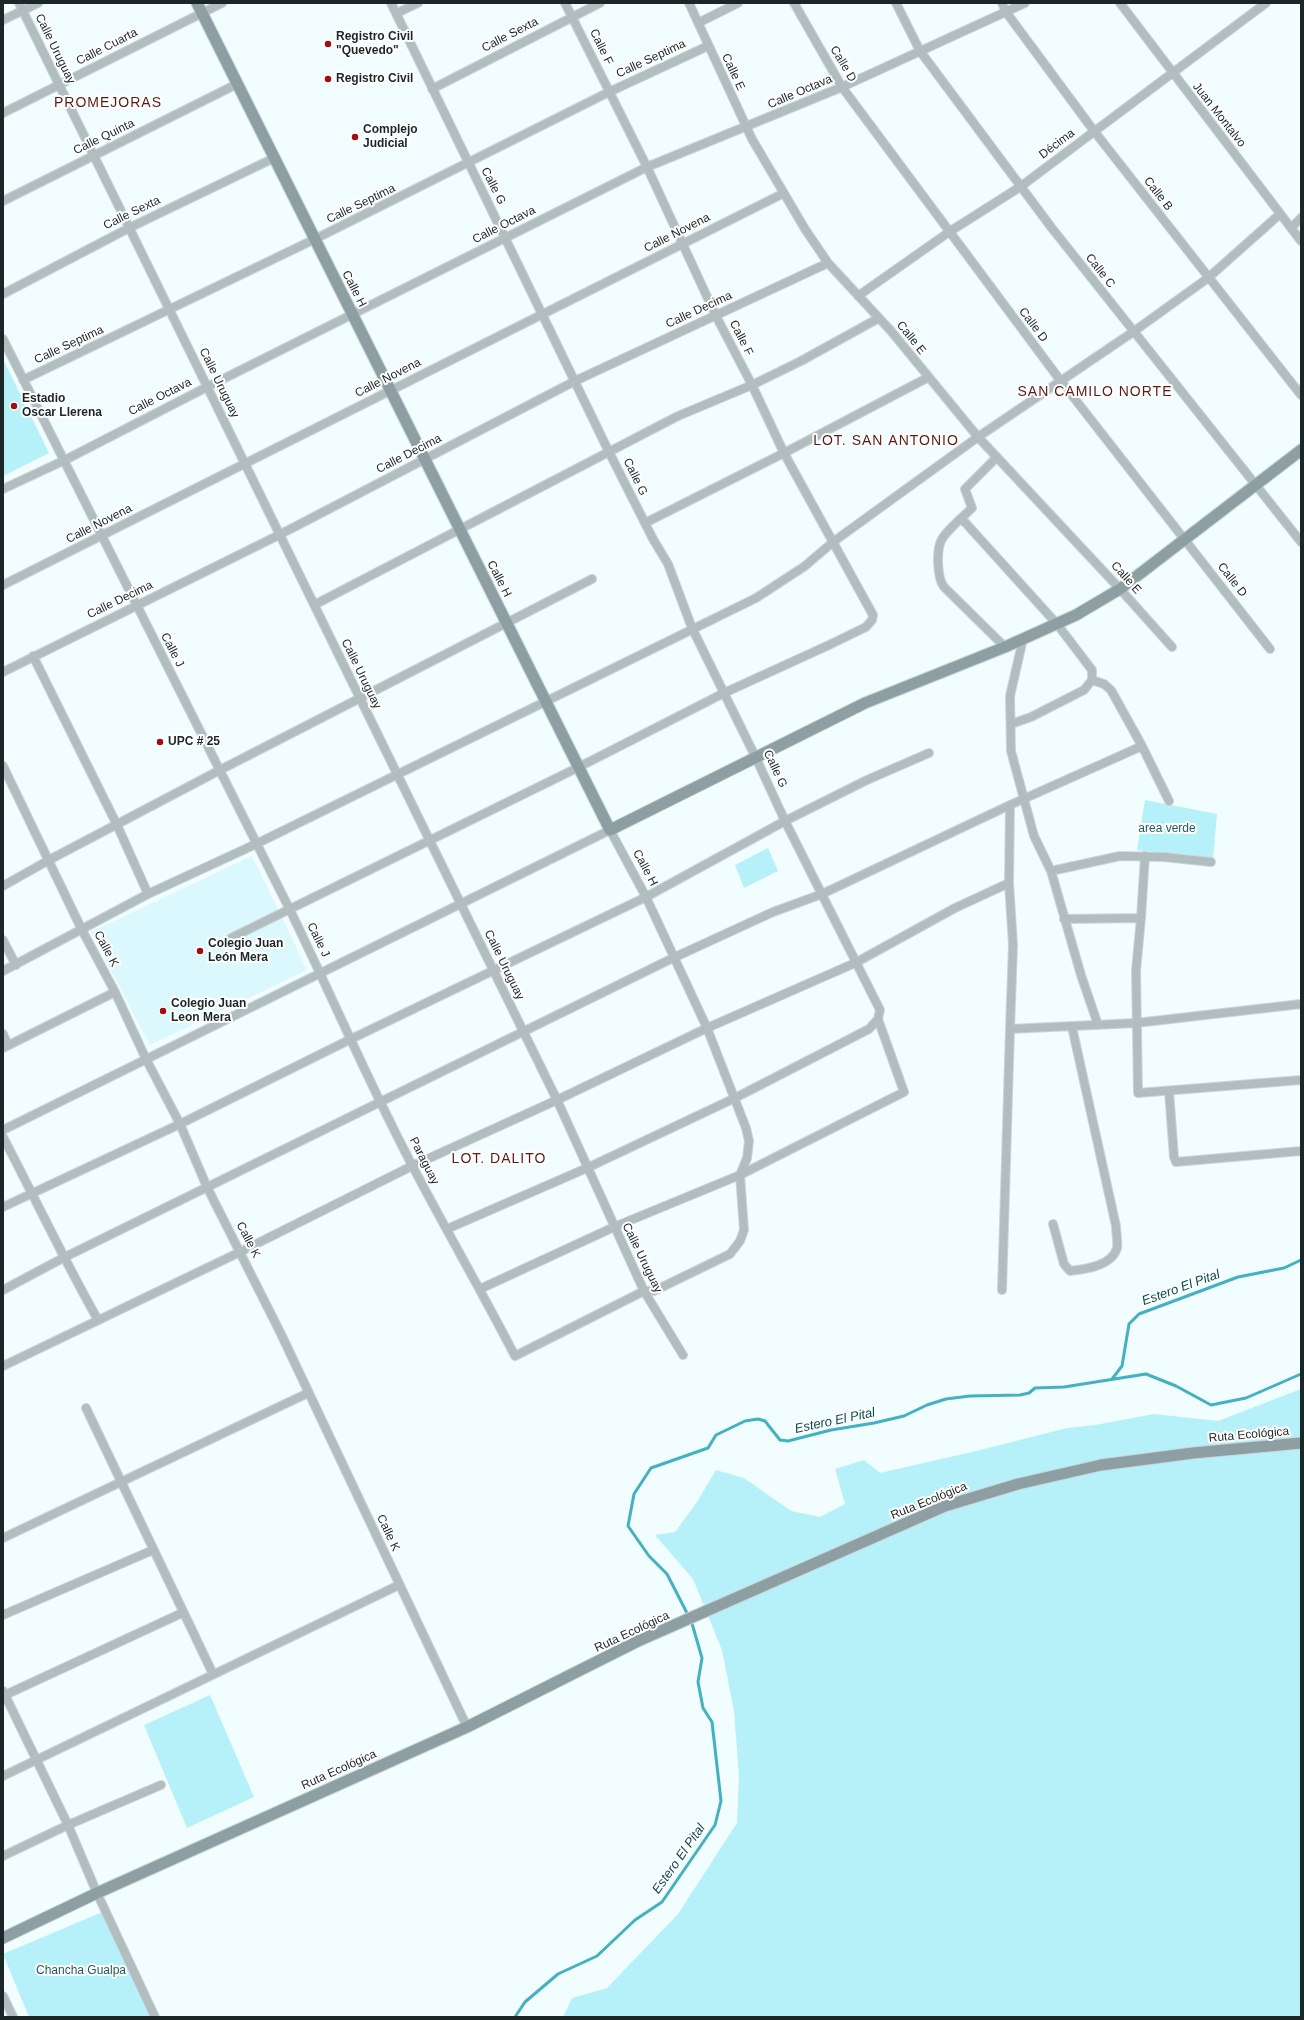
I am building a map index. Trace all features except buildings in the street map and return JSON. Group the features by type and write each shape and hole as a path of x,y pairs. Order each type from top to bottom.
{"street":[{"path":"3,20 21,7 38,3"},
{"name":"Calle Cuarta","path":"3,113 59,85 199,8 222,3"},
{"name":"Calle G","path":"391,3 609,452 645,523 668,564 692,628 756,758 785,821 855,963 880,1010 878,1019 904,1092 740,1175"},
{"path":"397,13 418,3"},
{"name":"Calle F","path":"565,3 647,167 716,316 752,385 784,453 873,615 872,620 866,627 724,693"},
{"name":"Calle Sexta","path":"432,89 600,3"},
{"name":"Calle E","path":"689,3 746,128 828,263 879,318 978,438 1120,589 1172,647"},
{"path":"698,23 738,3"},
{"name":"Calle D","path":"794,3 842,87 1060,380 1270,649"},
{"name":"Calle C","path":"896,3 920,51 1020,187 1133,332 1256,483 1301,542"},
{"name":"Calle B","path":"1002,3 1006,12 1094,131 1301,395"},
{"name":"Calle Octava","path":"3,489 65,460 207,387 647,167 746,128 842,87 1025,3"},
{"name":"Juan Montalvo","path":"1120,3 1301,241"},
{"name":"Décima","path":"858,296 949,232 1020,187 1266,3"},
{"name":"Calle Uruguay","path":"21,7 556,1100 644,1291 683,1355"},
{"name":"Calle H","path":"199,8 610,830 646,897 673,958 707,1028 746,1128 749,1149 740,1175"},
{"name":"Calle Septima","path":"23,380 468,164 609,92 708,46"},
{"name":"Calle Quinta","path":"3,201 237,84"},
{"name":"Calle Sexta","path":"3,294 129,228 274,158"},
{"name":"Calle Novena","path":"3,586 784,192"},
{"path":"3,971 148,894 256,844 545,700 756,598 805,566 833,542 978,438 1060,380 1133,332 1208,278 1280,214"},
{"path":"1291,228 1301,218"},
{"name":"Calle Decima","path":"3,672 279,535 575,381 828,263"},
{"path":"314,605 678,416 752,385 801,361 879,318"},
{"name":"Calle J","path":"3,339 103,535 136,606 321,972"},
{"path":"645,523 928,378"},
{"path":"3,1130 865,703 1023,639 1076,615 1120,589 1186,540 1256,483 1301,450"},
{"path":"997,457 965,489 972,508 941,540 938,561 942,584 960,605 1005,646"},
{"path":"962,519 1056,624 1090,666 1092,680 1084,690 1031,717 1010,724"},
{"path":"3,886 49,860 220,770 592,579"},
{"path":"1023,639 1010,696 1011,751 1034,836 1051,871 1064,919 1098,1025"},
{"path":"33,656 118,825 148,894"},
{"path":"1092,680 1104,684 1111,690 1142,746 1169,801"},
{"path":"231,938 289,908 579,767 724,693"},
{"path":"3,1290 63,1258 673,958 773,912 822,894 1010,805 1142,746"},
{"path":"3,1207 180,1124 351,1039 646,897 785,821 867,780 929,753"},
{"name":"Calle K","path":"3,766 82,930 180,1124 207,1187 308,1393 467,1728"},
{"path":"1002,1290 1013,944 1009,883 1010,805"},
{"path":"1051,871 1120,856 1145,856 1211,862"},
{"path":"1145,856 1136,972 1137,1090 1142,1093 1301,1080"},
{"path":"3,1366 240,1252 412,1166 556,1100 707,1028 855,963 955,908 1009,883"},
{"path":"1064,919 1141,918"},
{"path":"3,940 16,965"},
{"name":"Paraguay","path":"321,972 351,1039 412,1166 447,1228 515,1356 644,1291"},
{"path":"3,1034 6,1046 114,992"},
{"path":"1010,1029 1136,1023 1301,1004"},
{"path":"447,1228 587,1168 735,1098 869,1029 878,1019"},
{"path":"1053,1224 1064,1264 1070,1271 1100,1264 1114,1254 1117,1248 1116,1226 1072,1027"},
{"path":"1169,1091 1174,1157 1176,1162 1301,1151"},
{"path":"3,1137 63,1258 98,1320"},
{"path":"480,1289 614,1227 740,1175 744,1230 740,1241 730,1254 654,1291 644,1291"},
{"path":"3,1538 308,1393"},
{"path":"86,1408 182,1613 213,1674"},
{"name":"Ruta Ecológica","path":"3,1938 97,1894 467,1728 638,1641 945,1506 1018,1484 1101,1465 1192,1453 1301,1443"},
{"path":"3,1615 153,1550"},
{"path":"3,1776 399,1585"},
{"path":"155,2017 97,1894 68,1825 4,1694 182,1613"},
{"path":"3,1856 68,1825 162,1785"},
{"path":"3,1996 13,2017"}],"shaded area":[{"name":"Colegio Juan León Mera","path":"252,856 307,970 150,1045 91,932"}],"green space":[{"name":"Estadio Oscar Llerena","path":"3,359 49,453 3,476"},
{"name":"area verde","path":"1145,800 1217,814 1213,859 1137,850"},
{"path":"768,848 778,871 744,888 735,865"},
{"path":"1301,1389 1301,2017 563,2017 572,1998 607,1988 678,1914 737,1823 739,1776 734,1711 722,1650 693,1579 655,1535 675,1532 697,1502 716,1470 744,1478 791,1511 820,1517 845,1504 835,1469 864,1460 880,1473 1067,1428 1095,1425 1154,1414 1218,1421"},
{"path":"210,1695 254,1797 187,1828 144,1725"},
{"name":"Chancha Gualpa","path":"107,1910 153,2017 29,2017 3,1954"}],"waterway":[{"name":"Estero El Pital","path":"1112,1379 1122,1366 1129,1324 1139,1314 1238,1277 1284,1268 1301,1260"},
{"name":"Estero El Pital","path":"688,1615 667,1574 649,1556 628,1526 634,1494 651,1468 708,1448 716,1435 745,1421 758,1419 765,1421 780,1440 788,1441 831,1430 874,1423 904,1416 927,1405 946,1399 970,1396 1020,1395 1029,1393 1035,1388 1064,1387 1146,1374 1176,1386 1211,1405 1246,1398 1301,1374"},
{"name":"Estero El Pital","path":"515,2017 525,2002 558,1974 597,1956 635,1920 662,1902 715,1825 721,1801 712,1722 703,1708 698,1682 702,1658 691,1620"}],"place":[{"name":"Registro Civil \"Quevedo\"","path":"328,44"},
{"name":"Registro Civil","path":"328,79"},
{"name":"Complejo Judicial","path":"355,137"},
{"name":"Estadio Oscar Llerena","path":"14,406"},
{"name":"UPC # 25","path":"160,742"},
{"name":"Colegio Juan León Mera","path":"200,951"},
{"name":"Colegio Juan Leon Mera","path":"163,1011"}],"district":[{"name":"PROMEJORAS","path":"108,103"},
{"name":"SAN CAMILO NORTE","path":"1095,392"},
{"name":"LOT. SAN ANTONIO","path":"886,441"},
{"name":"LOT. DALITO","path":"499,1159"}]}
